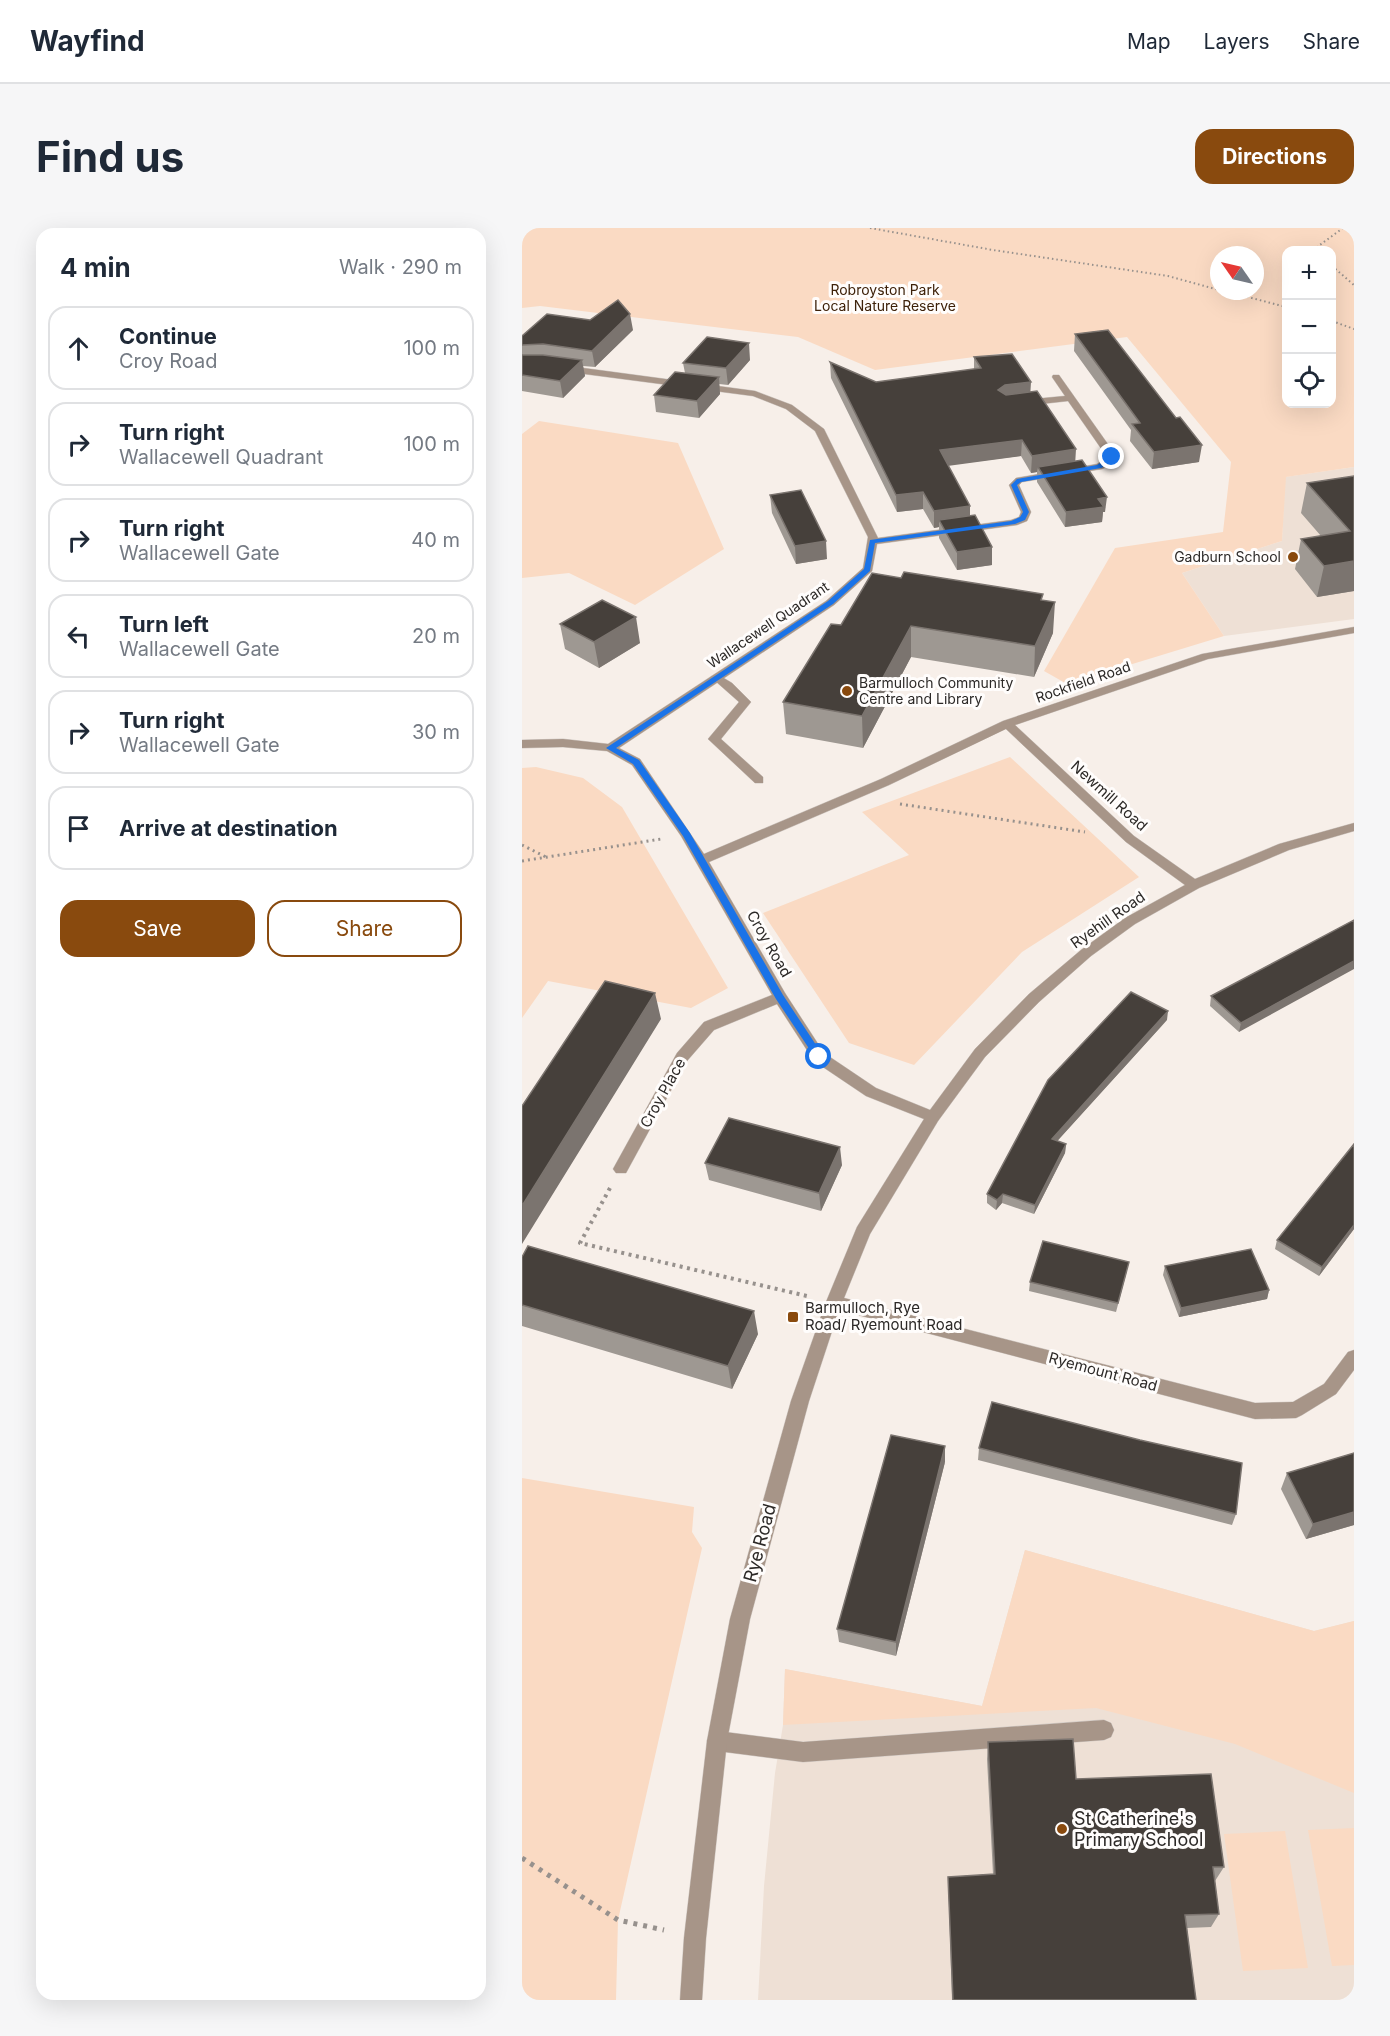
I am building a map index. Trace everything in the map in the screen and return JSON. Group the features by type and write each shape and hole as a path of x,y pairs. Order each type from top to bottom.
{"street":[{"path":"522,366 546,366 755,394 789,407 819,429 873,537 872,542 1013,523 1023,519 1026,512 1014,485 1019,480 1099,467 1108,463 1112,457 1056,377"},
{"path":"1016,404 1071,398"},
{"name":"Wallacewell Quadrant","path":"610,748 830,603 868,569 872,542"},
{"name":"Rockfield Road","path":"702,860 850,797 1007,724 1206,656 1354,630"},
{"path":"717,677 745,702 714,740 759,780"},
{"name":"Newmill Road","path":"1007,724 1130,839 1194,885"},
{"path":"522,744 563,743 610,748"},
{"name":"Croy Road","path":"610,748 636,762 687,835 780,997 819,1057 871,1092 933,1117"},
{"name":"Ryehill Road","path":"933,1117 980,1053 1034,998 1086,953 1130,921 1194,885 1284,847 1354,827"},
{"name":"Croy Place","path":"621,1169 682,1057 709,1026 780,997"},
{"name":"Rye Road","path":"691,2000 695,1938 717,1741 740,1619 767,1517 800,1401 834,1302 863,1232 933,1117"},
{"name":"Ryemount Road","path":"834,1302 1255,1411 1296,1410 1330,1389 1354,1356"},
{"path":"717,1741 803,1752 1104,1730"}],"path":[{"path":"870,228 993,250 1167,276 1210,288"},
{"path":"1318,246 1343,228"},
{"path":"1336,269 1354,285"},
{"path":"1257,300 1282,307"},
{"path":"1336,322 1354,328"},
{"path":"850,797 1130,839"},
{"path":"522,861 687,835"},
{"path":"522,844 546,858"},
{"path":"621,1169 580,1243 834,1302"},
{"path":"522,1858 618,1920 695,1938"}],"shaded area":[{"name":"Gadburn School","path":"1354,467 1354,619 1224,636 1182,573 1282,541 1285,477"},
{"name":"St Catherine's Primary School","path":"1025,1550 1314,1631 1354,1621 1354,2000 758,2000 764,1886 775,1773 783,1725 785,1669 982,1706"}],"green space":[{"name":"Robroyston Park Local Nature Reserve","path":"522,228 1354,228 1354,467 1286,477 1282,541 1182,573 1224,636 1067,684 1044,671 1115,548 1223,532 1231,462 1127,337 875,370 798,337 540,306 522,308"},
{"path":"539,421 678,443 724,549 635,605 569,573 522,578 522,434"},
{"path":"1010,757 1139,877 1022,952 914,1065 849,1043 763,913 909,855 862,812"},
{"path":"536,767 583,778 622,807 728,988 691,1008 548,981 522,1018 522,768"},
{"path":"522,1478 694,1507 692,1532 702,1548 618,1920 616,2000 522,2000"},
{"path":"1025,1550 1314,1631 1354,1621 1354,1793 1235,1744 1096,1708 783,1725 785,1669 982,1706"},
{"path":"1354,1828 1354,1965 1332,1966 1308,1830"},
{"path":"1285,1831 1308,1968 1243,1971 1224,1834"}],"building":[{"path":"618,300 630,314 592,351 543,344 522,345 522,336 547,314 590,320"},
{"path":"1108,330 1176,418 1180,417 1202,445 1154,452 1132,424 1140,423 1075,334"},
{"path":"707,337 749,343 726,368 683,363"},
{"path":"1012,354 1031,382 1005,385 998,390 1006,395 1037,391 1076,449 1032,456 1022,440 940,450 970,506 934,511 923,492 896,495 830,362 876,382 981,368 974,357"},
{"path":"522,355 582,360 560,381 522,375"},
{"path":"675,372 719,377 697,401 654,395"},
{"path":"1082,460 1107,497 1098,499 1104,507 1066,512 1038,467"},
{"path":"1354,476 1354,561 1324,566 1301,539 1350,531 1307,483"},
{"path":"801,490 826,541 795,546 770,495"},
{"path":"975,515 992,547 957,552 939,520"},
{"path":"904,572 1043,594 1041,600 1055,602 1035,646 911,626 862,716 783,702 831,624 841,625 872,573 901,578"},
{"path":"602,600 636,617 594,642 560,624"},
{"path":"1354,920 1354,961 1241,1023 1211,996"},
{"path":"605,981 655,993 522,1206 522,1106"},
{"path":"1131,992 1168,1011 1052,1139 1066,1144 1035,1205 1003,1194 997,1200 987,1194 1048,1080"},
{"path":"729,1118 840,1147 819,1193 705,1163"},
{"path":"1354,1144 1354,1225 1322,1267 1277,1240"},
{"path":"1043,1241 1129,1262 1118,1303 1030,1282"},
{"path":"528,1246 754,1311 728,1366 522,1305 522,1257"},
{"path":"1251,1249 1269,1290 1181,1308 1165,1266"},
{"path":"992,1402 1140,1440 1242,1463 1236,1514 979,1448"},
{"path":"891,1435 945,1446 896,1642 837,1629"},
{"path":"1354,1453 1354,1512 1313,1524 1287,1473"},
{"path":"1073,1739 1076,1779 1211,1774 1224,1867 1213,1867 1219,1914 1185,1915 1196,2000 953,2000 948,1877 995,1874 988,1742"}],"place":[{"name":"Gadburn School","path":"1293,557"},
{"name":"Barmulloch Community Centre and Library","path":"847,691"},
{"name":"Barmulloch, Rye Road/ Ryemount Road","path":"793,1317"},
{"name":"St Catherine's Primary School","path":"1062,1829"}],"route":[{"path":"819,1057 780,997 687,835 636,762 610,748 830,603 868,569 872,542 1013,523 1023,519 1026,512 1014,485 1019,480 1099,467 1108,463 1112,457"}]}
